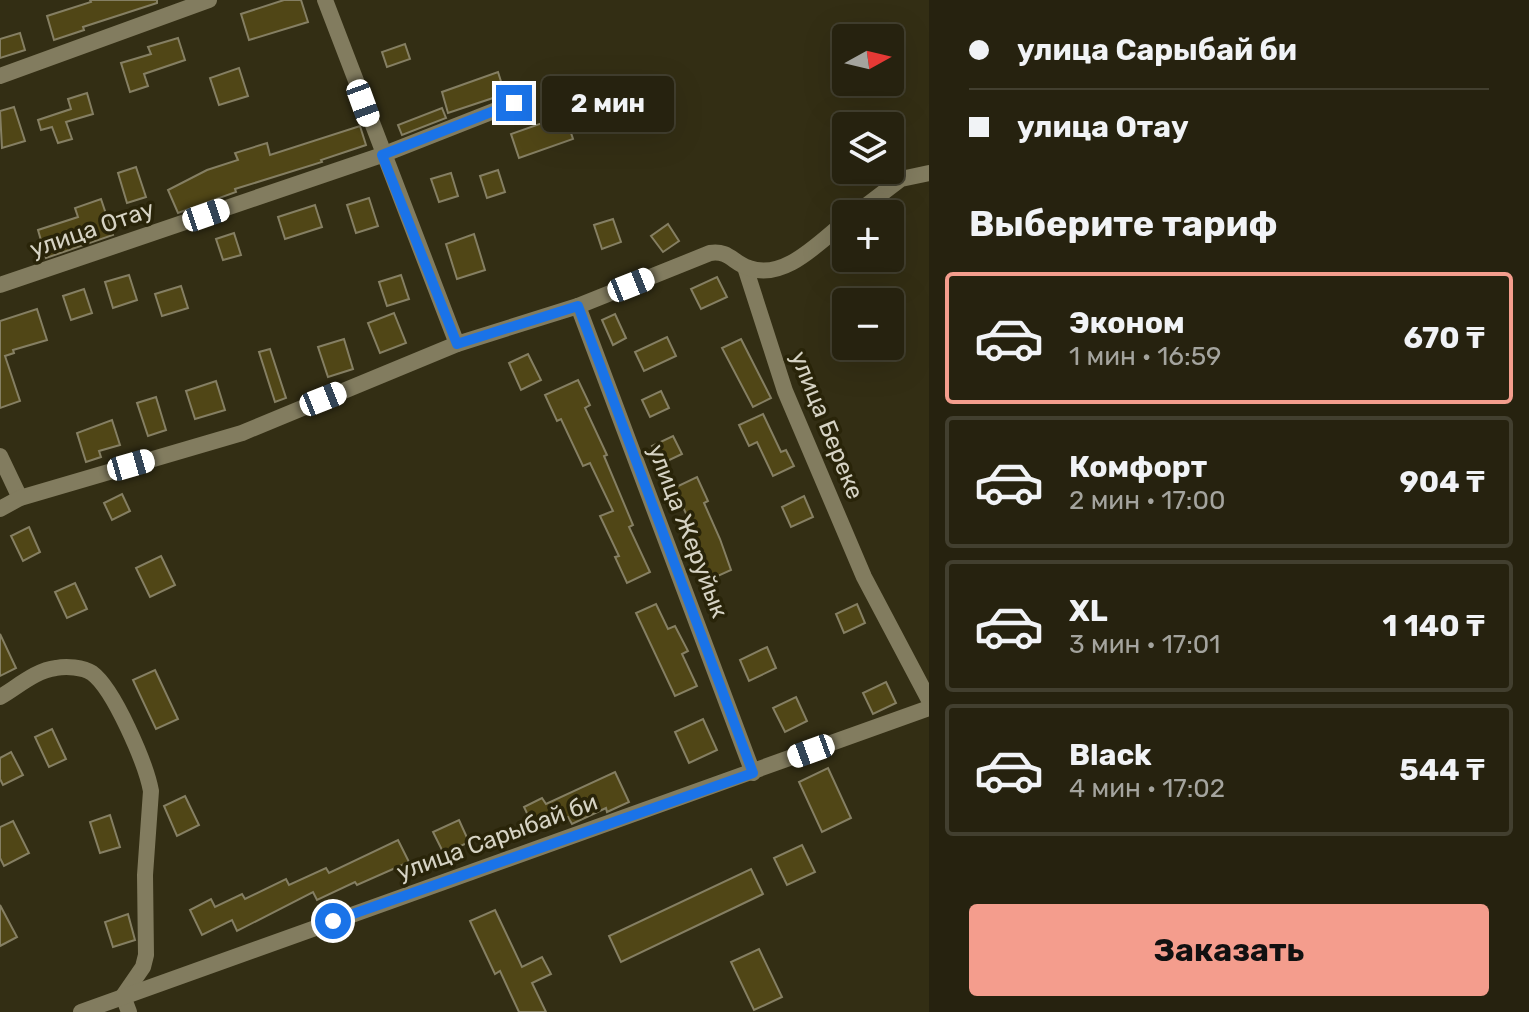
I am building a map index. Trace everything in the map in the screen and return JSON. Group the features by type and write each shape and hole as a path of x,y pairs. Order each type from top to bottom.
{"street":[{"path":"0,76 209,0"},
{"path":"325,0 457,344"},
{"name":"улица Отау","path":"0,285 382,155 514,103"},
{"path":"873,200 901,179 927,178"},
{"path":"0,509 20,498 242,433 457,344 578,306 710,253 726,253 745,267 764,272 795,260 832,232"},
{"name":"улица Береке","path":"745,267 785,391 864,577 929,700"},
{"name":"улица Жеруйык","path":"578,306 753,773"},
{"path":"0,456 20,498"},
{"path":"0,697 44,671 56,668 89,671 96,676 124,719 149,778 146,955 126,1004"},
{"name":"улица Сарыбай би","path":"81,1012 126,1004 929,708"}],"building":[{"path":"90,0 157,0 157,3 83,27 84,30 54,40 47,16"},
{"path":"284,0 301,0 308,22 249,40 241,14"},
{"path":"20,33 25,50 0,58 0,39"},
{"path":"178,38 185,60 144,74 148,86 130,92 121,63 151,54 148,47"},
{"path":"405,44 410,59 387,67 382,52"},
{"path":"239,68 248,96 219,105 210,78"},
{"path":"498,72 505,94 448,113 442,92"},
{"path":"87,93 93,114 66,122 72,139 58,143 52,127 41,130 38,120 71,109 68,99"},
{"path":"14,107 25,141 2,148 0,111"},
{"path":"442,108 446,118 402,135 398,125"},
{"path":"565,115 573,139 519,158 511,134"},
{"path":"360,126 366,145 235,189 236,192 178,213 168,190 207,170 238,160 235,153 267,143 270,155"},
{"path":"136,167 146,197 127,203 118,173"},
{"path":"498,170 505,192 487,198 480,176"},
{"path":"451,173 458,196 439,202 431,179"},
{"path":"369,198 378,226 356,233 347,205"},
{"path":"101,199 113,235 46,258 38,230 78,217 75,208"},
{"path":"315,205 322,227 285,239 278,217"},
{"path":"613,219 621,242 602,249 594,225"},
{"path":"668,224 679,241 663,252 651,236"},
{"path":"234,233 241,255 223,260 216,239"},
{"path":"474,234 485,270 457,279 446,244"},
{"path":"129,275 137,300 113,308 105,282"},
{"path":"401,275 409,299 387,306 379,282"},
{"path":"717,277 727,297 701,309 691,289"},
{"path":"181,286 188,308 162,316 155,294"},
{"path":"84,289 92,313 71,320 63,296"},
{"path":"37,309 47,340 13,350 14,353 5,356 20,401 0,408 0,321"},
{"path":"394,313 406,343 380,353 368,323"},
{"path":"615,314 626,338 613,345 602,320"},
{"path":"667,337 676,356 644,371 635,352"},
{"path":"344,339 353,369 328,377 318,347"},
{"path":"741,339 771,398 753,407 722,348"},
{"path":"270,349 286,398 275,402 259,352"},
{"path":"528,354 541,380 521,390 509,363"},
{"path":"578,380 590,405 585,408 607,455 604,456 633,525 629,527 650,572 627,583 615,557 619,556 600,516 613,511 590,463 583,466 561,419 557,421 545,395"},
{"path":"216,381 225,410 195,419 186,391"},
{"path":"661,391 669,408 650,417 642,400"},
{"path":"156,397 166,430 148,436 137,403"},
{"path":"763,414 781,452 786,450 794,466 773,476 757,442 749,446 739,425"},
{"path":"112,420 120,445 99,451 101,457 86,462 77,433"},
{"path":"673,436 682,454 661,464 652,446"},
{"path":"697,477 731,570 709,580 685,525 690,522 674,488"},
{"path":"122,494 130,511 112,520 104,503"},
{"path":"804,496 813,517 791,527 782,507"},
{"path":"29,527 40,552 23,561 11,536"},
{"path":"161,556 175,585 150,597 136,568"},
{"path":"75,583 87,609 67,618 55,592"},
{"path":"656,604 668,629 675,626 688,651 682,654 697,686 675,696 636,613"},
{"path":"857,604 865,623 844,633 836,614"},
{"path":"0,634 16,668 0,676"},
{"path":"767,647 776,668 749,681 740,660"},
{"path":"155,670 178,719 156,729 133,680"},
{"path":"886,682 896,703 873,714 863,693"},
{"path":"796,697 807,721 785,732 773,708"},
{"path":"703,719 717,750 689,763 675,732"},
{"path":"52,729 66,759 49,767 35,737"},
{"path":"11,752 23,775 3,785 0,758"},
{"path":"828,768 851,818 822,832 799,782"},
{"path":"615,772 629,802 607,812 606,808 572,824 568,817 536,832 524,807 542,798 546,804"},
{"path":"185,796 199,825 177,836 164,806"},
{"path":"110,815 120,847 100,853 90,822"},
{"path":"459,820 469,842 444,854 433,832"},
{"path":"13,821 29,853 4,866 0,858 0,827"},
{"path":"398,840 409,862 317,900 313,892 237,931 232,920 202,935 190,910 211,899 215,907 242,894 245,899 286,879 289,885 326,868 329,873"},
{"path":"802,845 815,872 787,885 774,858"},
{"path":"751,869 763,894 621,962 609,936"},
{"path":"0,905 17,937 0,946"},
{"path":"495,910 522,967 542,957 551,974 532,983 546,1012 519,1012 500,971 495,974 470,921"},
{"path":"128,914 135,940 113,947 105,922"},
{"path":"759,949 782,997 754,1010 731,962"}],"route":[{"path":"333,921 753,773 578,306 457,344 382,155 514,103"}]}
